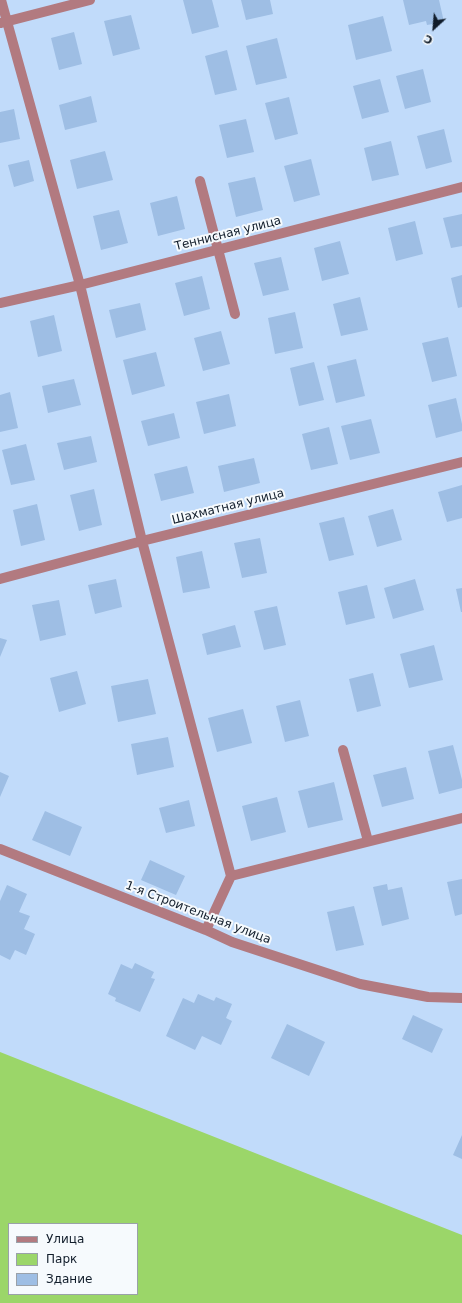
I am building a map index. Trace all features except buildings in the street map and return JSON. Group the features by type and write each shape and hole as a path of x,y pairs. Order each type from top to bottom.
{"street":[{"path":"1,0 3,22 80,285 142,541 231,876 206,930"},
{"path":"3,22 90,0"},
{"path":"200,180 217,250 235,314"},
{"name":"Теннисная улица","path":"0,303 80,285 462,187"},
{"name":"Шахматная улица","path":"0,579 142,541 462,462"},
{"path":"343,750 368,841"},
{"path":"231,876 462,818"},
{"name":"1-я Строительная улица","path":"0,849 206,930 232,942 360,984 428,997 462,998"}],"green space":[{"path":"0,1052 462,1235 462,1303 0,1303"}]}
